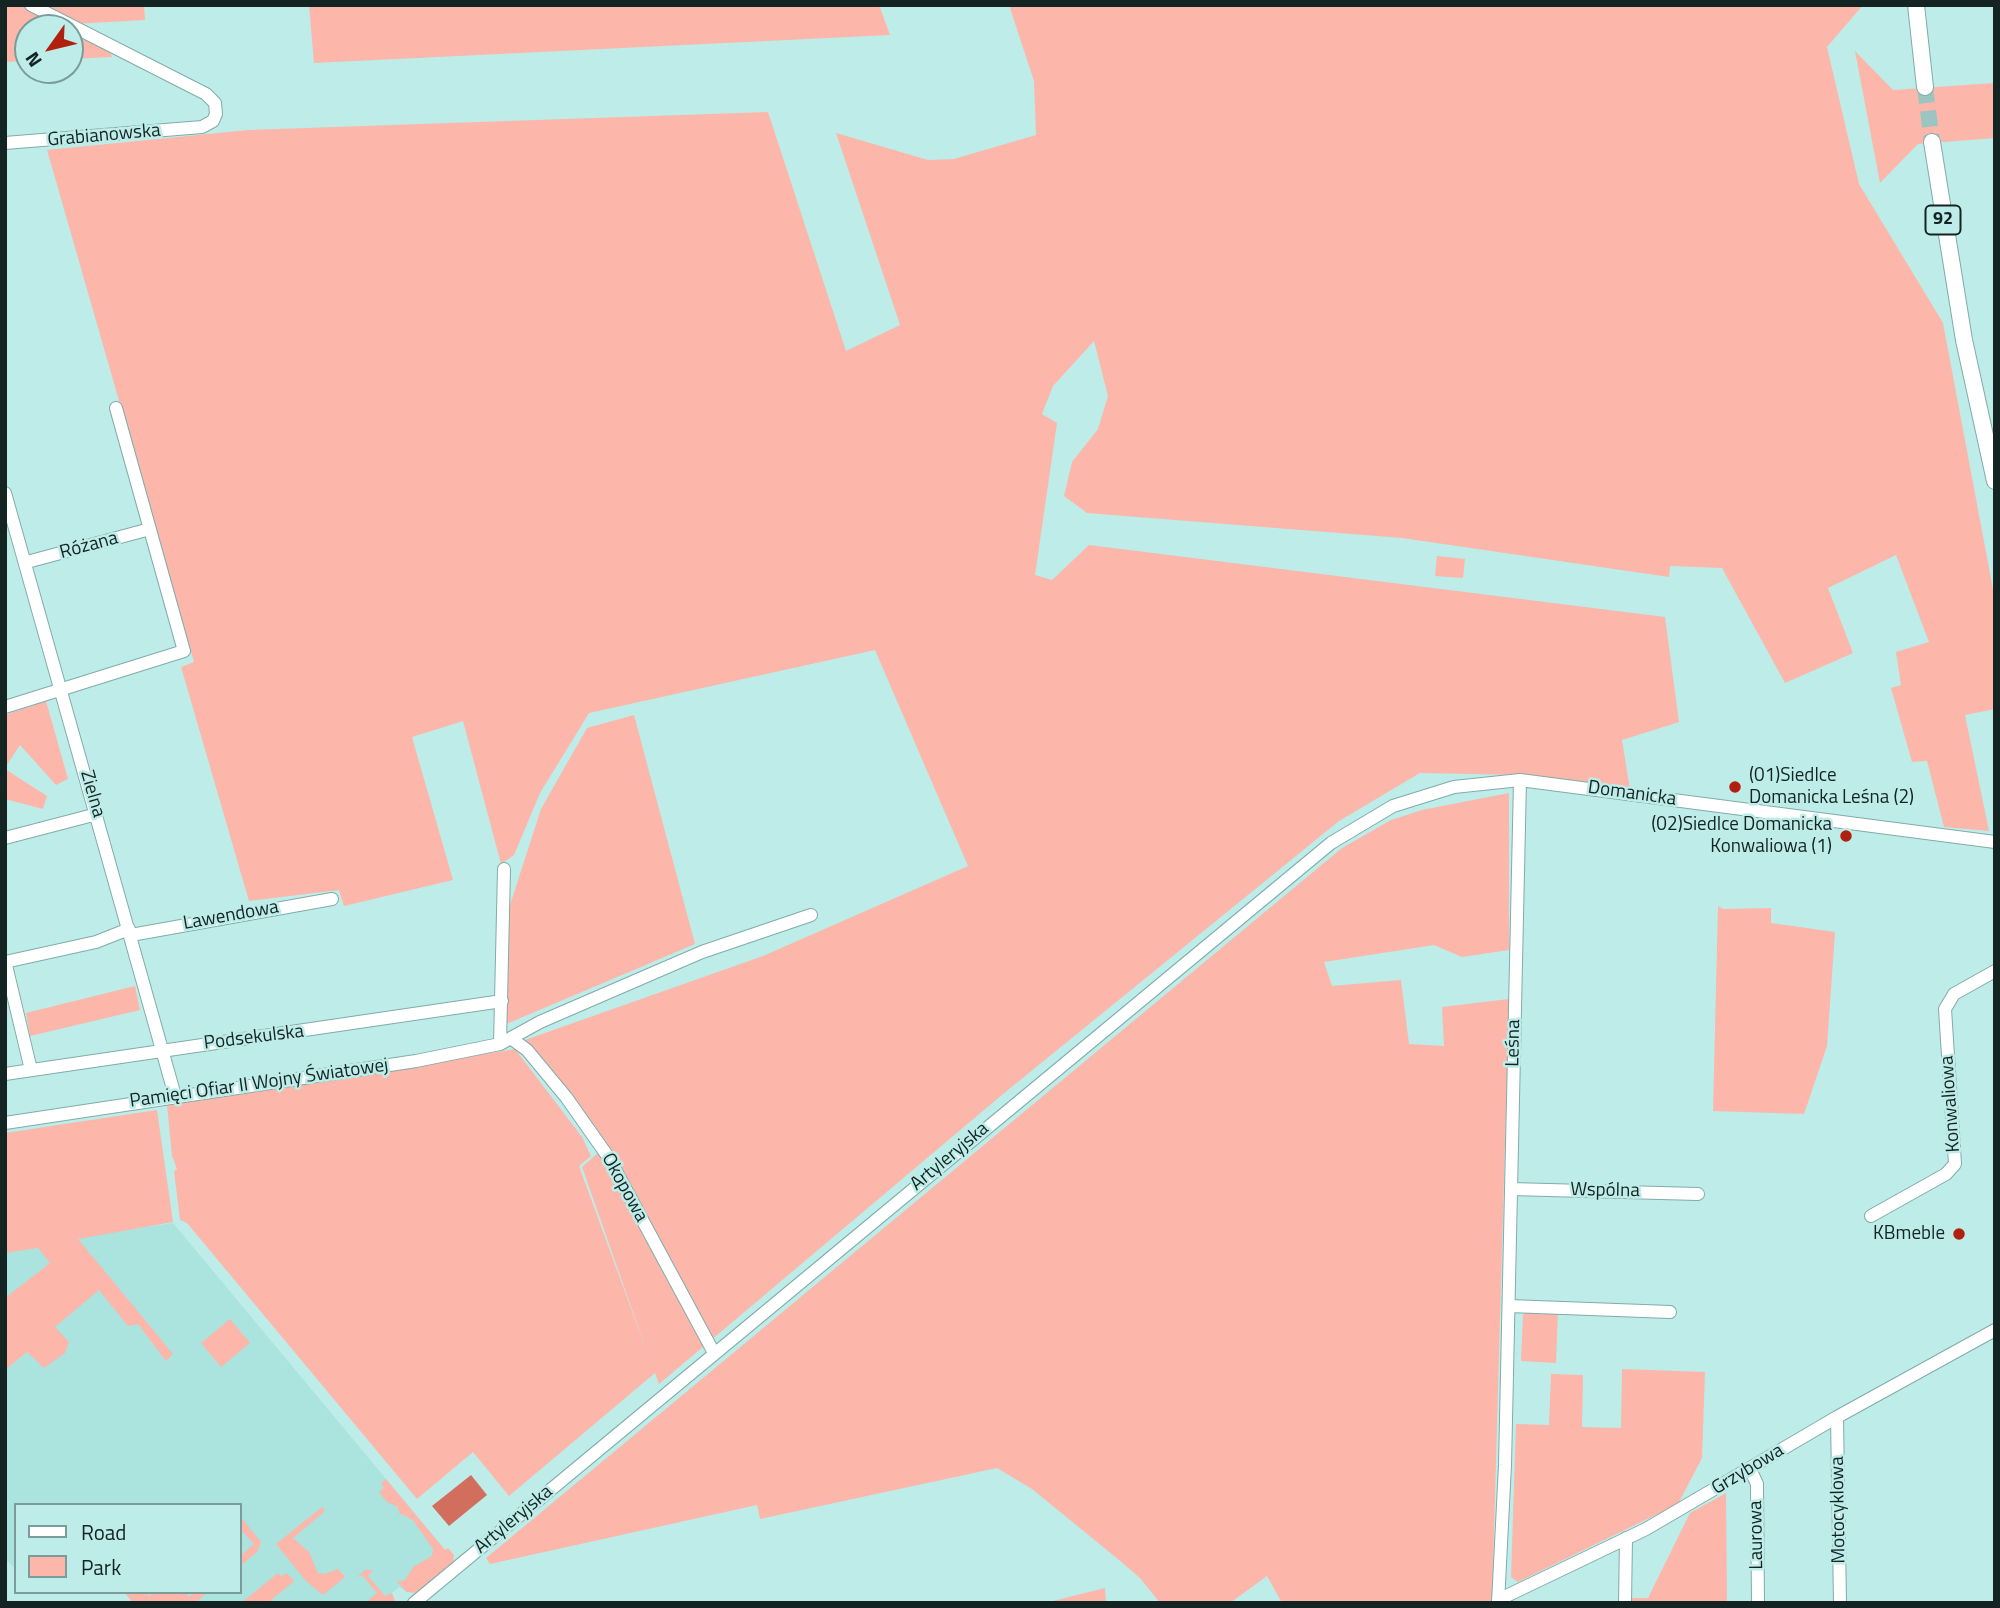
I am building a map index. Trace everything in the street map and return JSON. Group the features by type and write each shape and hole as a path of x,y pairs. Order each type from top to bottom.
{"main road":[{"path":"1916,5 1925,87"},
{"name":"92","path":"1932,142 1964,340 1995,481"}],"street":[{"name":"Grabianowska","path":"5,143 202,127 213,121 216,114 215,103 206,94 31,5"},
{"path":"5,707 184,651 116,408"},
{"name":"Zielna","path":"5,493 27,562 175,1096"},
{"name":"Różana","path":"27,562 150,529"},
{"name":"Domanicka","path":"1520,780 1995,842"},
{"name":"Leśna","path":"1498,1601 1509,1306 1520,780"},
{"name":"Artyleryjska","path":"414,1603 1331,843 1368,819 1425,794 1454,787 1520,780"},
{"path":"5,838 97,814"},
{"path":"504,869 502,1001 506,1041"},
{"name":"Lawendowa","path":"5,962 130,932 332,899"},
{"name":"Pamięci Ofiar II Wojny Światowej","path":"5,1123 416,1062 506,1041 541,1022 702,953 811,915"},
{"path":"5,962 31,1070"},
{"name":"Konwaliowa","path":"1871,1216 1946,1174 1955,1164 1945,1009 1954,994 1995,971"},
{"name":"Podsekulska","path":"5,1074 502,1001"},
{"name":"Okopowa","path":"506,1041 527,1050 566,1097 609,1158 714,1353"},
{"name":"Wspólna","path":"1511,1189 1698,1194"},
{"path":"1509,1306 1670,1312"},
{"name":"Grzybowa","path":"1498,1601 1677,1512 1837,1416 1995,1330"},
{"name":"Motocyklowa","path":"1837,1416 1840,1603"},
{"name":"Laurowa","path":"1750,1469 1757,1484 1758,1603"},
{"path":"1625,1603 1626,1538"}],"shaded area":[{"path":"173,1223 446,1551 407,1592 399,1587 381,1603 133,1603 126,1594 242,1594 242,1503 14,1503 14,1567 5,1559 5,1248"},
{"path":"471,1475 487,1495 449,1526 432,1506"}],"green space":[{"path":"5,5 26,5 44,14 14,14 14,62 5,62"},
{"path":"35,5 144,5 145,20 84,23 84,14 53,14"},
{"path":"309,5 879,5 890,35 314,63"},
{"path":"1009,5 1863,5 1827,47 1859,184 1943,323 1995,600 1995,709 1965,715 1989,831 1944,827 1927,761 1912,762 1891,688 1901,685 1896,652 1929,642 1896,555 1828,588 1853,653 1785,683 1722,568 1670,566 1669,577 1402,538 1087,513 1064,496 1072,462 1098,429 1108,396 1094,341 1053,386 1042,414 1057,423 1035,575 1052,580 1089,545 1665,617 1679,722 1622,740 1630,789 1521,775 1420,773 1339,821 1003,1094 659,1384 655,1373 509,1496 473,1452 417,1499 187,1223 180,1220 174,1171 177,1169 172,1156 167,1105 515,1049 582,1137 591,1156 579,1166 648,1355 582,1167 598,1153 571,1095 525,1040 763,956 968,866 875,650 589,713 540,793 514,855 501,864 463,721 412,737 453,880 344,906 339,890 249,901 181,667 194,662 47,150 248,130 768,112 846,351 900,325 836,133 928,160 954,159 1036,135 1034,81"},
{"path":"84,34 109,46 112,57 84,58"},
{"path":"1855,51 1893,90 1995,83 1995,138 1918,144 1880,183"},
{"path":"1437,556 1465,559 1463,578 1435,576"},
{"path":"46,701 68,779 56,785 20,745 5,768 5,715"},
{"path":"634,715 695,944 504,1025 510,905 541,809 587,728"},
{"path":"5,769 47,796 43,809 5,799"},
{"path":"1509,793 1509,950 1462,957 1434,945 1324,962 1332,986 1401,980 1409,1044 1444,1046 1442,1007 1509,999 1492,1603 1282,1603 1267,1576 1230,1603 1160,1603 1140,1578 1119,1560 1032,1489 997,1468 760,1519 757,1505 490,1564 486,1558 1342,848 1391,820 1422,810"},
{"path":"1718,906 1723,909 1771,908 1771,923 1835,932 1827,1046 1804,1114 1713,1111"},
{"path":"135,986 140,1010 30,1036 26,1013"},
{"path":"157,1110 173,1222 78,1239 173,1354 166,1361 138,1324 128,1326 99,1290 55,1327 69,1342 65,1353 44,1368 27,1352 5,1370 5,1298 50,1263 38,1248 5,1253 5,1133"},
{"path":"1527,1310 1558,1311 1556,1363 1521,1361 1523,1315"},
{"path":"230,1319 250,1343 221,1367 201,1343"},
{"path":"1622,1369 1705,1372 1702,1458 1678,1504 1518,1582 1511,1577 1516,1424 1549,1425 1551,1374 1583,1375 1582,1427 1621,1428"},
{"path":"386,1479 445,1550 448,1548 454,1555 453,1563 417,1593 407,1592 397,1582 405,1580 413,1567 432,1556 433,1549 413,1520 399,1513 398,1507 387,1502 379,1492 384,1488 381,1483"},
{"path":"1726,1493 1727,1603 1632,1603 1632,1598 1648,1598 1690,1513"},
{"path":"322,1507 325,1511 293,1538 309,1552 318,1573 325,1574 338,1569 345,1577 323,1595 306,1581 276,1544"},
{"path":"242,1518 261,1542 257,1552 242,1564 242,1554 254,1544 242,1531"},
{"path":"365,1570 373,1570 368,1576 385,1596 392,1593 396,1603 365,1603 377,1593 362,1575 356,1578"},
{"path":"278,1573 281,1576 287,1573 294,1581 268,1603 241,1603"},
{"path":"1105,1588 1106,1603 1045,1603"},
{"path":"126,1594 187,1594 189,1597 193,1594 206,1594 195,1603 133,1603"}],"tunnel":[{"path":"1925,87 1932,142"}],"place":[{"name":"(01)Siedlce Domanicka Leśna (2)","path":"1735,787"},
{"name":"(02)Siedlce Domanicka Konwaliowa (1)","path":"1846,836"},
{"name":"KBmeble","path":"1959,1234"}]}
